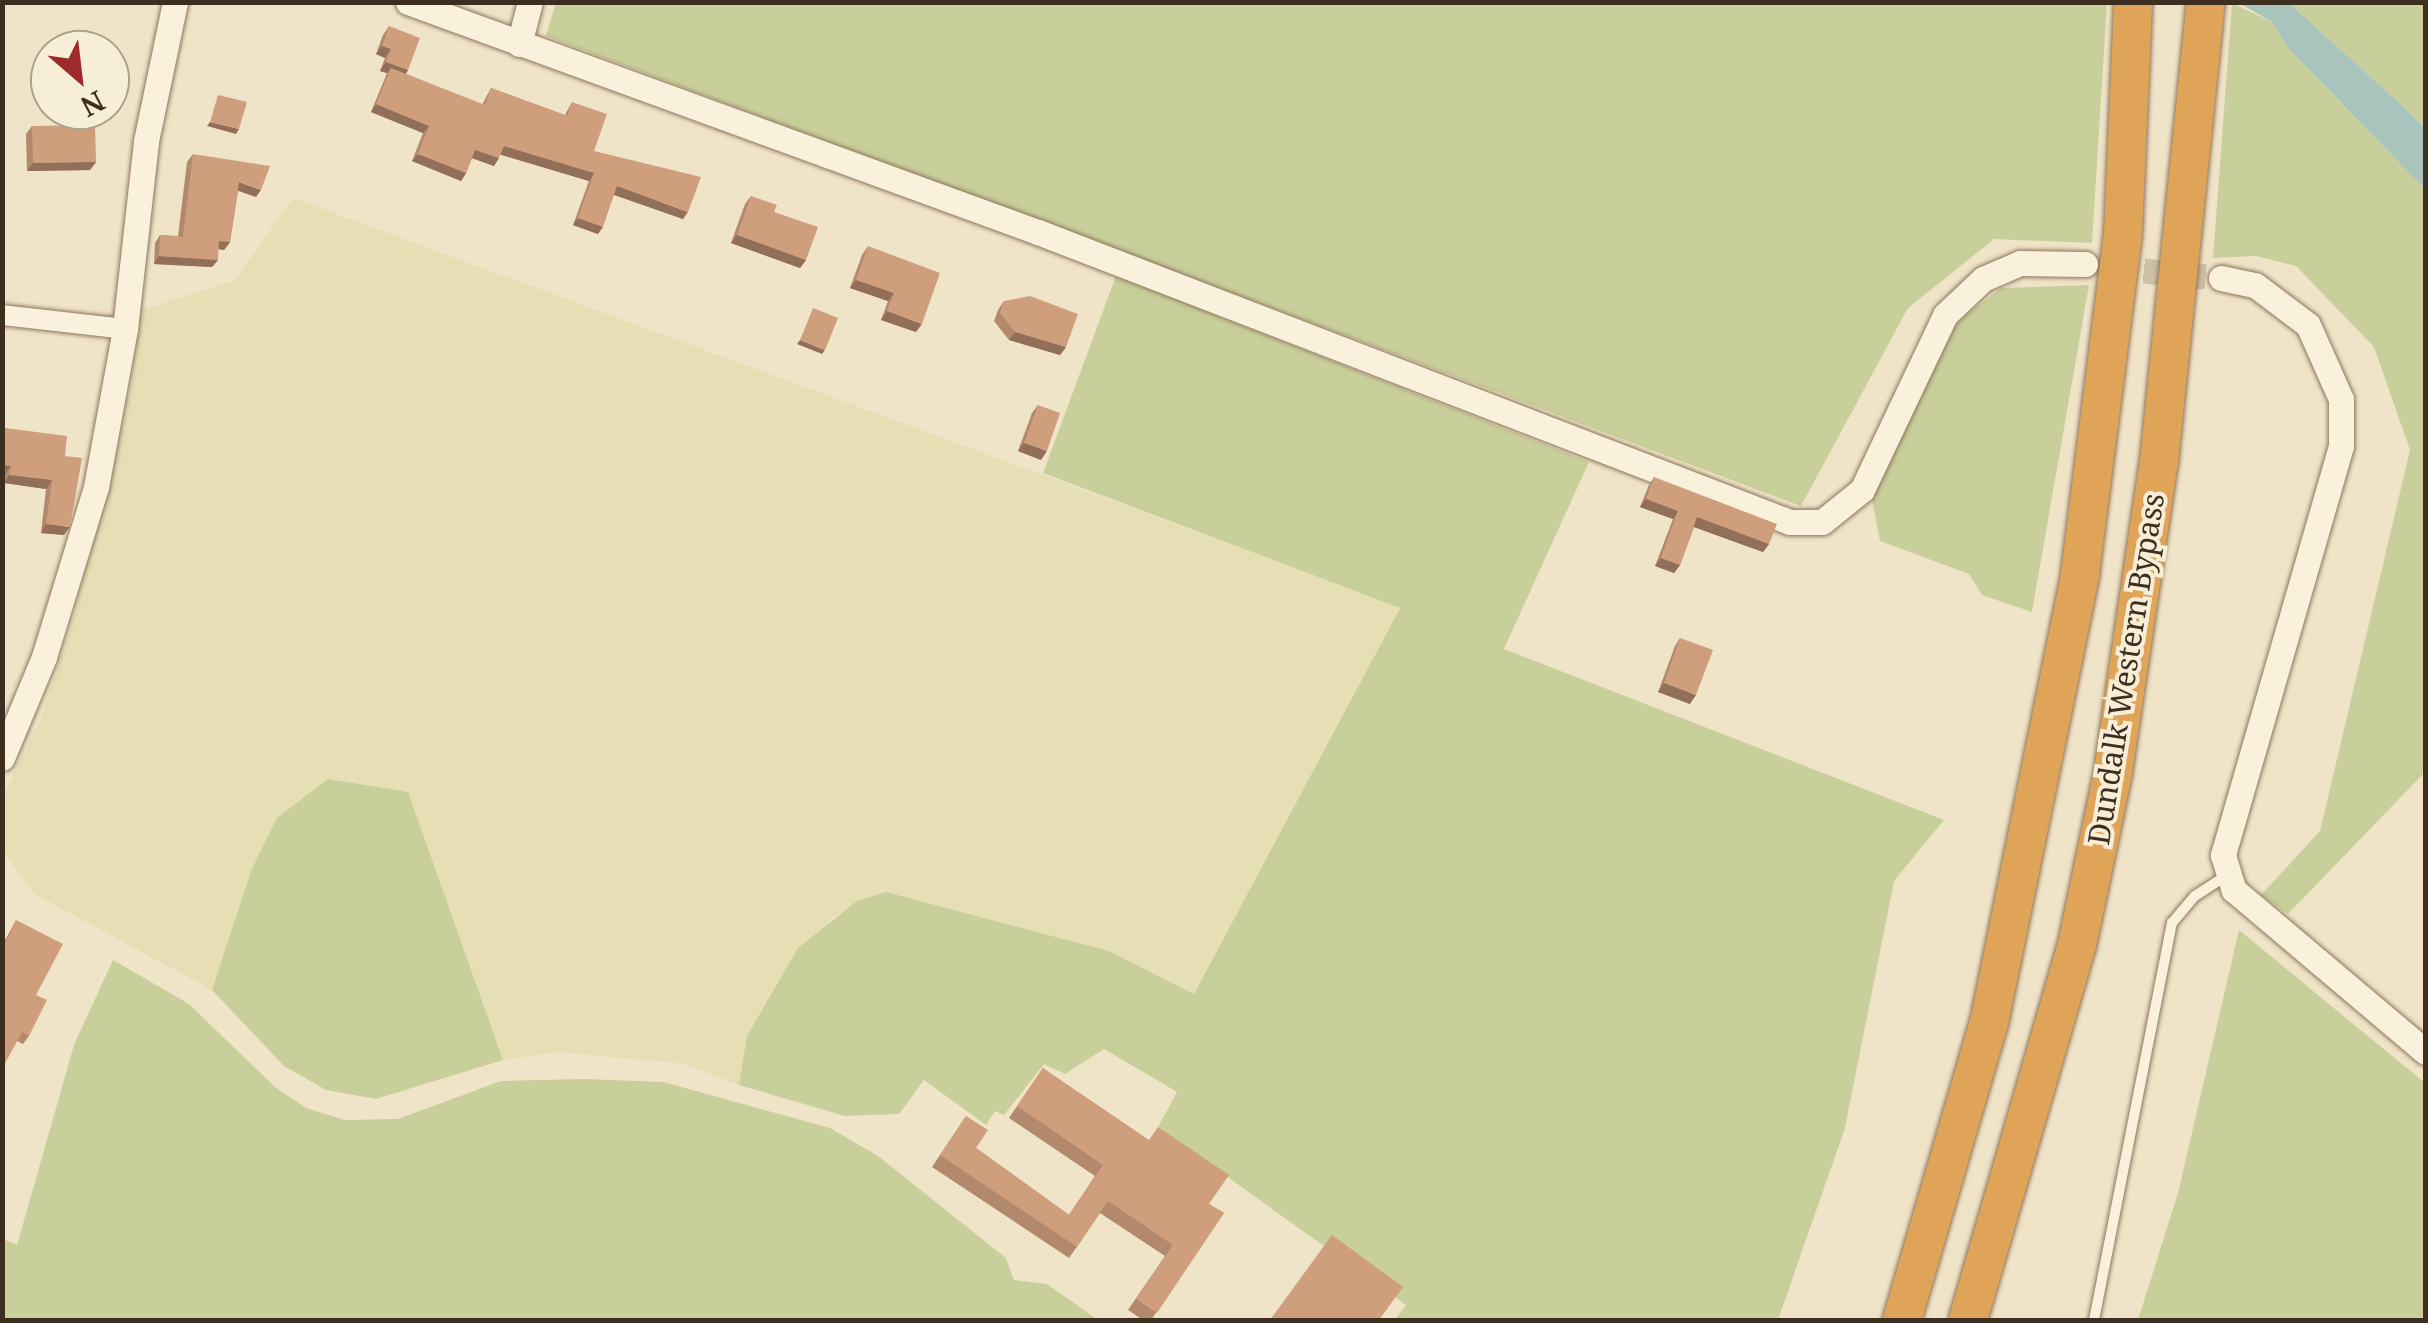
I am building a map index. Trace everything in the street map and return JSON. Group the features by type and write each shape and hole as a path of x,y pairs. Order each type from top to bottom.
{"highway":[{"name":"Dundalk Western Bypass","path":"1902,1320 1989,1023 2076,593 2122,234 2133,2"},
{"name":"Dundalk Western Bypass","path":"1968,1320 2077,946 2113,772 2161,444 2206,4"}],"street":[{"path":"2,758 44,657 96,487 125,330 146,142 175,2"},
{"path":"408,2 1038,232 1790,522 1822,522 1840,512 1862,490 1953,307 1982,279 2020,263 2084,264"},
{"path":"519,44 530,2"},
{"path":"2221,278 2255,285 2308,325 2330,363 2341,430 2226,864 2250,905 2426,1052"},
{"path":"2,315 125,330"}],"lane":[{"path":"2094,1320 2172,923 2226,864"}],"shaded area":[{"path":"293,198 1400,607 1194,994 1109,951 886,892 832,917 747,1036 739,1085 685,1064 557,1052 503,1060 408,792 251,871 212,990 33,893 3,851 2,798 40,721 71,627 131,387 139,311 235,280"}],"green space":[{"path":"556,2 2107,3 2092,243 1994,239 1908,308 1801,506 546,36"},
{"path":"2232,3 2272,22 2288,48 2425,189 2425,772 2288,914 2261,895 2320,831 2410,450 2374,347 2296,266 2256,256 2213,258"},
{"path":"2289,3 2425,3 2425,129 2408,111"},
{"path":"1116,276 1589,462 1504,649 1944,820 1894,881 1845,1128 1778,1320 1395,1320 1406,1305 1158,1127 1177,1092 1104,1049 1065,1074 1044,1064 1004,1115 995,1111 986,1125 924,1080 899,1114 845,1116 739,1085 747,1036 798,948 857,901 886,892 1109,951 1194,994 1400,608 1043,473"},
{"path":"2089,285 2032,612 1982,595 1969,574 1880,541 1871,495 1957,322 2001,288"},
{"path":"328,779 408,792 503,1060 376,1099 326,1090 284,1066 212,990 251,871 277,818"},
{"path":"2239,930 2425,1083 2425,1320 2138,1320 2178,1193"},
{"path":"113,960 189,1004 275,1087 306,1108 345,1120 398,1119 501,1081 585,1079 663,1082 830,1128 878,1156 1006,1258 1014,1280 1047,1284 1098,1320 3,1320 3,1239 17,1245 74,1045"}],"water":[{"path":"2239,3 2289,3 2408,111 2425,129 2425,189 2288,48 2272,22"}],"building":[{"path":"389,26 420,38 408,70 386,62 391,49 382,46"},
{"path":"391,68 485,105 491,88 567,116 572,102 607,114 594,151 701,177 688,212 617,186 603,227 578,218 594,173 504,146 499,158 475,150 466,173 418,154 429,126 376,104"},
{"path":"218,95 247,102 239,129 210,122"},
{"path":"32,130 95,130 96,162 33,163"},
{"path":"193,154 270,166 261,190 239,182 230,242 219,241 218,260 159,256 160,235 183,237"},
{"path":"751,196 777,205 774,212 818,227 806,260 737,235"},
{"path":"868,246 940,273 922,324 887,311 894,293 856,280"},
{"path":"1030,296 1078,314 1066,347 1015,332 1000,313 1004,301"},
{"path":"813,308 838,318 825,350 800,340"},
{"path":"1038,405 1060,413 1047,451 1024,443"},
{"path":"5,428 67,436 65,456 82,458 70,527 46,524 52,480 9,475 11,466 2,465"},
{"path":"1654,477 1777,524 1769,544 1697,517 1680,565 1661,558 1678,511 1646,499"},
{"path":"1680,638 1713,650 1696,695 1664,683"},
{"path":"16,920 63,944 36,995 47,1000 29,1036 22,1032 4,1065 2,950"},
{"path":"1043,1068 1149,1140 1158,1127 1229,1175 1209,1204 1224,1213 1157,1313 1136,1299 1173,1245 1108,1201 1077,1247 940,1155 966,1116 988,1130 976,1148 1069,1215 1103,1165 1017,1106"},
{"path":"1332,1235 1403,1287 1379,1320 1270,1320"}],"tunnel":[{"path":"2107,267 2221,278"}]}
